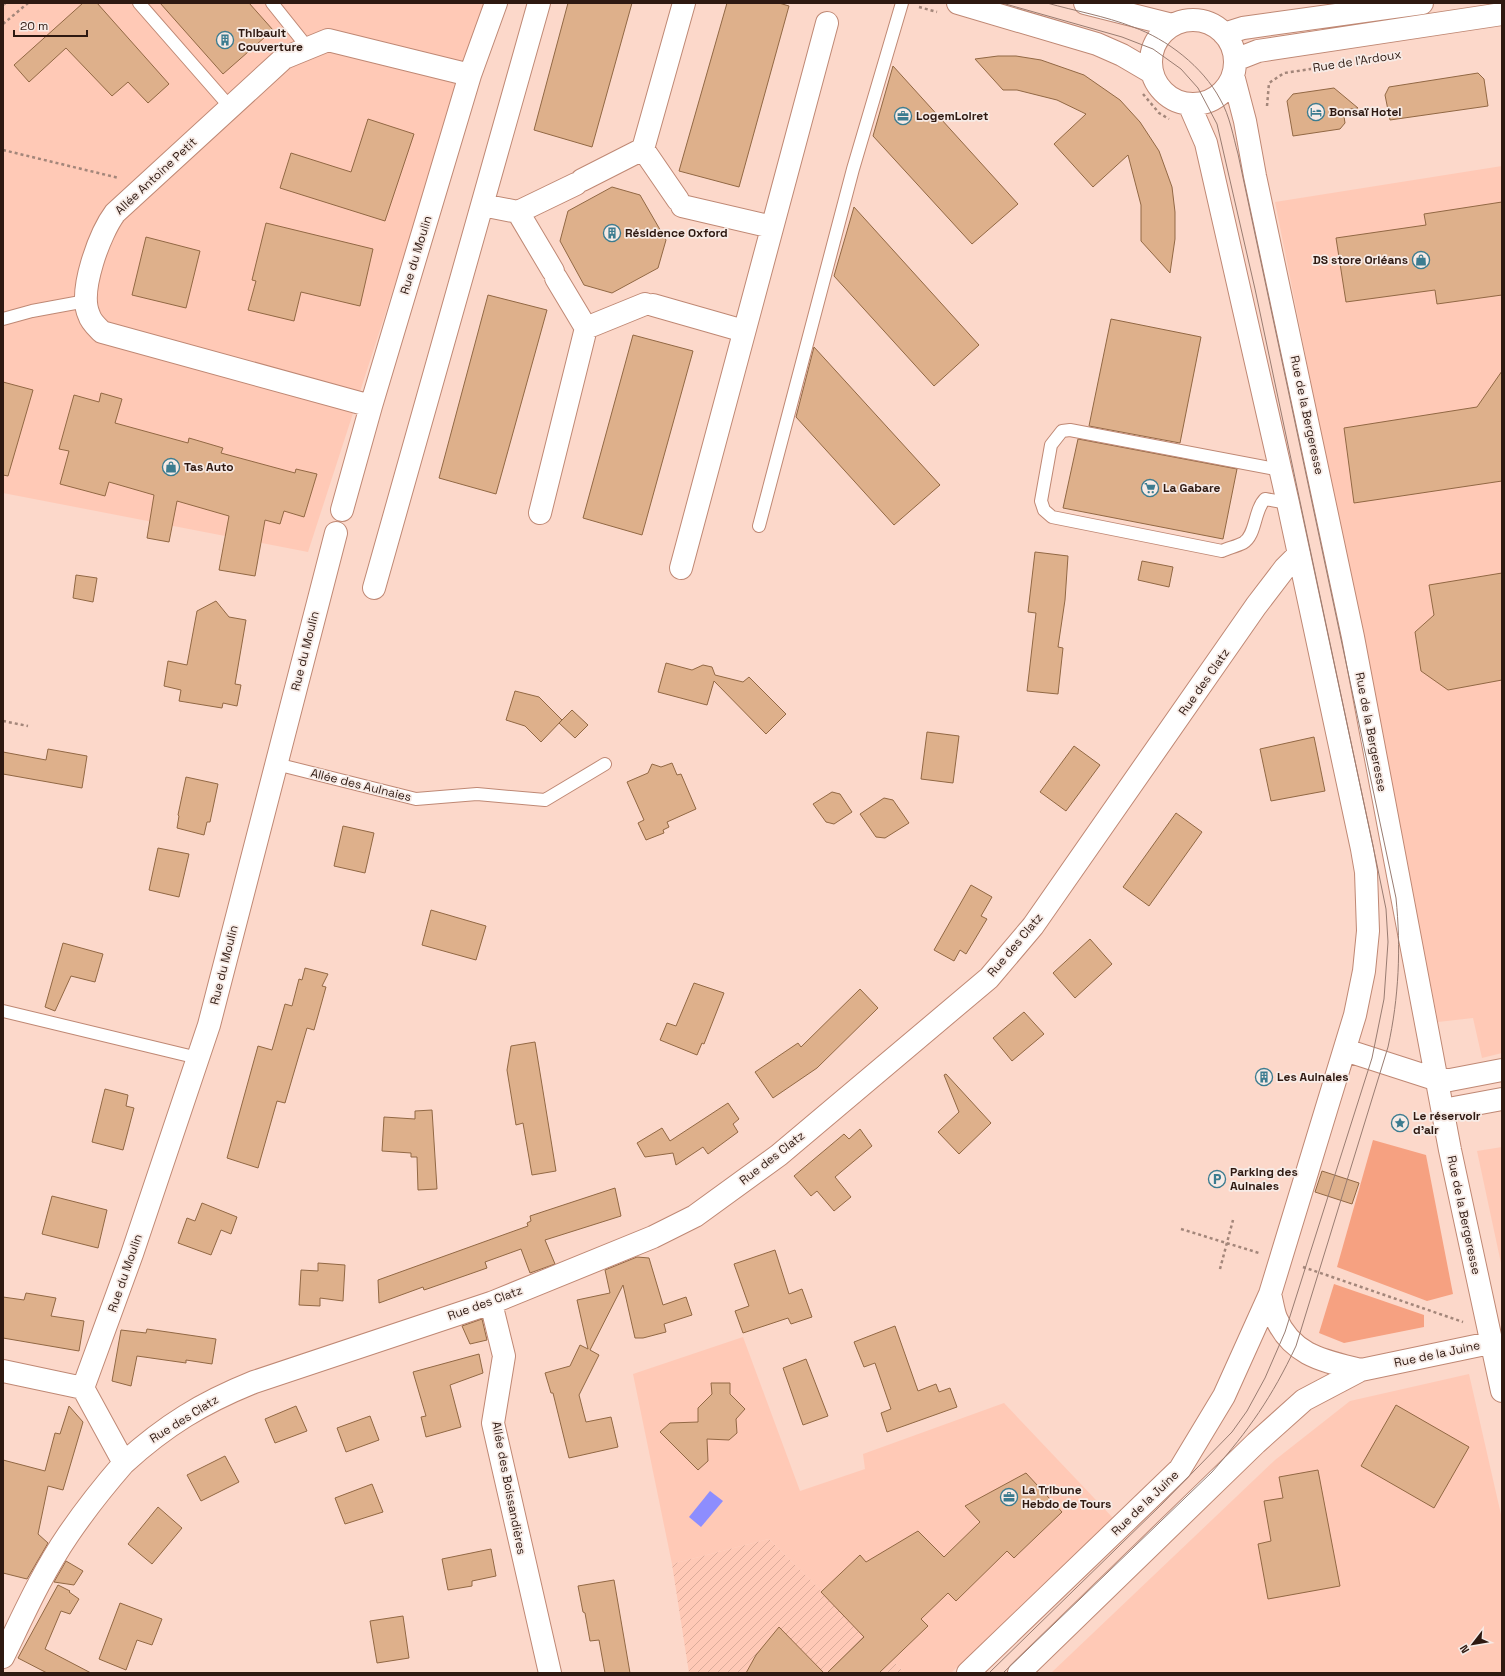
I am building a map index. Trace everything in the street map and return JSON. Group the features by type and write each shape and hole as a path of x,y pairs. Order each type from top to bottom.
{"street":[{"name":"Rue du Moulin","path":"342,510 371,406 470,75 496,3"},
{"path":"374,588 539,3"},
{"path":"482,205 518,212 643,149 684,3"},
{"path":"958,3 1097,44 1122,55 1151,72"},
{"path":"1085,3 1183,16 1215,26 1224,34 1232,46 1234,67 1229,84 1217,96 1200,104 1189,104 1177,101 1165,94 1156,84 1151,72 1151,56 1155,42 1162,33 1183,16"},
{"path":"1224,34 1243,28 1422,3"},
{"name":"Rue de l'Ardoux","path":"1234,67 1258,51 1502,14"},
{"path":"681,568 827,23"},
{"name":"Allée Antoine Petit","path":"371,406 102,332 88,315 86,301 88,280 107,224 115,213 284,58 328,40 470,75"},
{"name":"Rue de la Bergeresse","path":"1234,67 1255,176 1353,637 1369,727 1438,1080 1480,1345 1502,1391"},
{"path":"1189,104 1206,143 1281,470 1366,872 1368,931 1364,971 1345,1050 1438,1080 1450,1080 1502,1070"},
{"path":"643,149 680,203 772,227"},
{"path":"518,212 586,328 540,514"},
{"path":"586,328 649,305 744,331"},
{"name":"Rue du Moulin","path":"83,1388 132,1254 209,1025 336,533"},
{"name":"Rue des Clatz","path":"3,1657 35,1592 67,1536 97,1494 124,1463 153,1437 189,1413 221,1395 254,1382 491,1303 653,1238 695,1216 779,1155 989,978 1033,926 1256,606 1285,568 1299,554"},
{"name":"Rue de la Juine","path":"968,1673 1180,1469 1224,1396 1270,1294 1345,1050"},
{"path":"1443,1110 1502,1099"},
{"name":"Rue de la Juine","path":"1270,1294 1276,1318 1296,1346 1315,1358 1361,1370"},
{"name":"Allée des Boissandières","path":"491,1303 504,1356 493,1422 550,1673"},
{"name":"Rue de la Juine","path":"1019,1673 1256,1443 1304,1400 1361,1370 1480,1345"},
{"path":"3,1371 83,1388 124,1463"}],"lane":[{"path":"139,3 230,107"},
{"path":"272,3 308,48"},
{"path":"759,526 853,168 902,3"},
{"path":"3,319 32,311 86,301"},
{"path":"1281,470 1070,430 1062,431 1051,445 1041,501 1044,510 1052,517 1222,551 1244,543 1250,537 1259,505 1265,499 1288,503"},
{"name":"Allée des Aulnaies","path":"276,764 416,799 477,794 545,800 604,764"},
{"path":"3,1011 198,1058"}],"path":[{"path":"3,24 28,3"},
{"name":"Rue de l'Ardoux","path":"1245,121 1266,116 1269,83 1284,73 1315,68"},
{"path":"3,150 147,185"},
{"path":"3,721 28,726"},
{"path":"1220,1269 1234,1220"},
{"path":"1181,1229 1264,1255"},
{"path":"1300,1266 1464,1322 1480,1345"}],"shaded area":[{"path":"3,3 486,3 308,552 3,493"},
{"path":"1502,166 1502,1053 1482,1058 1473,1018 1438,1022 1275,202"},
{"path":"1373,1140 1426,1155 1453,1294 1427,1301 1337,1267"},
{"path":"1502,1147 1502,1268 1477,1151"},
{"path":"1334,1284 1424,1315 1424,1327 1344,1343 1319,1333"},
{"path":"743,1337 800,1491 865,1469 863,1454 1004,1403 1113,1518 951,1673 905,1673 769,1539 672,1564 633,1374"},
{"path":"1469,1374 1502,1519 1502,1673 1051,1673 1275,1460 1350,1401"},
{"path":"710,1491 723,1501 701,1527 689,1517"},
{"path":"769,1539 905,1673 689,1673 672,1564"}],"building":[{"path":"83,3 97,3 169,84 148,103 128,82 112,96 66,48 29,82 14,65"},
{"name":"Thibault Couverture","path":"160,3 249,3 273,30 223,74"},
{"path":"568,3 632,3 592,147 534,130"},
{"path":"727,3 779,3 789,6 739,187 679,171"},
{"path":"998,56 1016,56 1041,60 1084,75 1120,100 1140,122 1159,151 1172,187 1175,212 1175,239 1170,273 1141,241 1141,205 1128,155 1093,187 1054,144 1086,114 1057,100 1017,90 1003,90 975,59"},
{"path":"893,66 1018,204 972,244 873,136"},
{"path":"1478,73 1484,79 1488,106 1390,120 1385,95 1389,87"},
{"path":"1334,88 1358,108 1343,110 1345,123 1340,129 1293,136 1287,101 1293,94"},
{"path":"368,119 414,134 385,221 280,188 291,153 351,172"},
{"name":"Résidence Oxford","path":"612,187 640,195 666,240 658,268 612,293 584,285 560,241 568,211"},
{"name":"DS store Orléans","path":"1502,202 1502,295 1437,304 1435,290 1346,302 1336,238 1426,225 1424,214"},
{"path":"854,207 979,345 934,386 834,276"},
{"path":"266,223 373,249 360,306 301,292 294,321 248,310 256,281 252,280"},
{"path":"146,237 200,251 186,308 132,295"},
{"path":"488,295 547,310 496,494 439,478"},
{"path":"1111,319 1201,337 1180,443 1089,426"},
{"path":"633,335 693,351 642,535 583,518"},
{"path":"814,347 940,485 894,525 796,417"},
{"path":"1502,371 1502,481 1354,503 1344,428 1477,407"},
{"path":"3,382 33,390 8,476 3,475"},
{"path":"101,393 122,399 115,423 188,443 189,438 223,448 221,453 295,473 296,469 317,474 304,517 284,511 280,524 265,520 255,576 219,570 229,516 177,501 169,542 147,538 154,495 109,482 105,496 60,484 69,451 59,449 74,395 99,402"},
{"name":"La Gabare","path":"1078,439 1237,469 1223,539 1063,508"},
{"path":"1035,552 1068,556 1065,600 1058,647 1063,648 1058,694 1027,691 1036,613 1028,612"},
{"path":"1142,561 1173,567 1169,587 1138,580"},
{"path":"1502,573 1502,680 1448,690 1421,671 1415,632 1434,615 1429,585"},
{"path":"76,575 97,578 93,602 73,598"},
{"path":"216,601 229,617 246,620 235,684 241,685 237,706 223,703 222,708 179,701 181,690 164,686 168,661 187,665 197,611"},
{"path":"666,663 692,670 703,665 712,667 715,675 743,682 749,677 786,714 766,734 714,681 707,705 658,692"},
{"path":"515,691 539,697 562,720 541,742 525,726 506,720"},
{"path":"572,710 588,725 575,738 559,723"},
{"path":"927,732 959,736 953,783 921,779"},
{"path":"1314,737 1325,791 1271,801 1260,749"},
{"path":"1074,746 1100,765 1066,811 1040,792"},
{"path":"48,749 87,756 82,788 3,774 3,752 46,760"},
{"path":"672,763 677,775 681,774 696,809 667,822 669,827 663,830 664,833 646,840 638,823 644,820 627,782 648,773 652,764 661,767"},
{"path":"186,777 218,784 210,822 207,822 204,835 177,828 178,815"},
{"path":"832,792 840,794 852,812 834,824 826,822 813,804"},
{"path":"884,798 893,800 909,823 885,838 876,837 860,814"},
{"path":"1176,813 1202,832 1149,906 1123,887"},
{"path":"343,826 374,833 365,873 334,866"},
{"path":"158,848 189,854 179,897 149,890"},
{"path":"971,885 992,897 981,916 987,919 966,954 960,950 954,961 934,950"},
{"path":"431,910 486,926 476,960 422,945"},
{"path":"1090,939 1112,964 1075,998 1053,973"},
{"path":"63,943 103,954 95,982 71,976 55,1011 45,1007"},
{"path":"305,968 328,974 322,986 326,987 314,1030 307,1028 285,1103 277,1101 258,1168 227,1158 258,1046 272,1050 285,1004 292,1006 299,979 302,980"},
{"path":"694,983 724,993 704,1044 702,1043 697,1055 660,1040 667,1023 676,1026"},
{"path":"860,989 878,1008 817,1068 773,1098 755,1072 798,1043 801,1047"},
{"path":"1024,1012 1044,1034 1012,1061 993,1038"},
{"path":"535,1042 556,1171 532,1175 523,1123 516,1125 507,1070 511,1046"},
{"path":"946,1074 991,1123 959,1154 938,1132 959,1112 944,1075"},
{"path":"105,1089 128,1095 126,1106 134,1108 123,1150 92,1142"},
{"path":"728,1103 739,1119 733,1124 738,1132 708,1154 703,1147 676,1165 673,1153 645,1157 637,1143 662,1128 670,1141"},
{"path":"432,1110 437,1189 418,1190 417,1157 411,1157 411,1153 382,1151 384,1117 415,1119 415,1111"},
{"path":"860,1129 872,1146 835,1177 851,1197 834,1211 817,1191 811,1196 794,1176 844,1134 849,1139"},
{"path":"1322,1171 1359,1183 1352,1204 1315,1192"},
{"path":"615,1188 621,1216 545,1240 555,1264 530,1273 521,1249 485,1262 487,1268 424,1290 423,1287 379,1303 378,1280 528,1226 527,1223 531,1221 530,1216"},
{"path":"52,1196 107,1210 98,1248 42,1234"},
{"path":"202,1203 237,1217 231,1234 221,1230 211,1255 178,1243 187,1218 195,1221"},
{"path":"775,1250 789,1294 802,1289 812,1317 791,1324 788,1318 743,1333 735,1311 749,1306 734,1264"},
{"path":"637,1257 649,1258 663,1305 686,1297 692,1315 664,1324 666,1332 643,1338 635,1338 623,1285 590,1350 599,1355 579,1395 586,1422 611,1417 618,1447 569,1458 553,1393 551,1393 545,1373 570,1366 580,1345 588,1349 577,1300 610,1293 605,1270"},
{"path":"318,1263 345,1265 343,1301 320,1298 320,1306 299,1305 301,1270 318,1271"},
{"path":"26,1293 56,1298 51,1316 84,1321 79,1351 3,1338 3,1297 24,1300"},
{"path":"482,1319 487,1340 470,1344 462,1326"},
{"path":"895,1326 918,1391 936,1384 939,1392 950,1388 957,1407 887,1432 881,1413 891,1409 875,1363 864,1367 854,1342"},
{"path":"147,1329 216,1339 212,1364 186,1360 186,1363 137,1356 131,1386 112,1381 121,1330 146,1333"},
{"path":"479,1354 483,1373 450,1385 461,1427 426,1437 421,1417 426,1416 413,1372"},
{"path":"806,1359 828,1416 803,1425 783,1368"},
{"path":"711,1383 730,1383 730,1394 745,1409 736,1419 737,1433 729,1440 707,1439 708,1461 698,1470 660,1432 670,1423 698,1422 698,1408 712,1394"},
{"path":"1396,1405 1469,1447 1434,1508 1361,1466"},
{"path":"69,1406 83,1422 63,1490 48,1486 38,1534 48,1543 27,1579 3,1573 3,1460 45,1471 55,1433 60,1434"},
{"path":"296,1406 307,1431 275,1443 265,1419"},
{"path":"370,1416 379,1440 346,1452 337,1428"},
{"path":"225,1456 239,1482 201,1501 187,1475"},
{"path":"1318,1470 1340,1586 1268,1599 1258,1544 1271,1541 1264,1501 1283,1498 1279,1477"},
{"path":"1026,1473 1062,1512 1014,1558 1007,1551 956,1601 948,1593 921,1619 928,1626 879,1673 827,1673 864,1637 821,1592 860,1555 866,1562 918,1531 944,1557 980,1522 965,1506"},
{"path":"372,1484 383,1512 345,1524 335,1498"},
{"path":"158,1507 182,1528 152,1564 128,1544"},
{"path":"491,1549 496,1576 472,1581 472,1586 448,1590 442,1559"},
{"path":"66,1561 83,1571 74,1585 54,1582"},
{"path":"614,1580 630,1673 605,1673 599,1640 590,1641 578,1586"},
{"path":"58,1585 70,1591 69,1592 79,1599 70,1614 61,1611 45,1649 91,1673 47,1673 18,1658"},
{"path":"120,1603 162,1619 152,1645 137,1640 126,1670 99,1659"},
{"path":"403,1616 409,1658 377,1663 370,1621"},
{"path":"779,1627 824,1673 746,1673 756,1655"}],"tram line":[{"path":"3,6 7,3"},
{"path":"989,1673 1160,1506 1232,1432 1247,1411 1265,1378 1285,1332 1372,1058 1384,999 1388,942 1386,909 1377,865 1255,289 1217,124 1198,88 1181,69 1153,49 1122,37 1002,3"},
{"path":"1003,1673 1212,1472 1249,1427 1278,1381 1296,1346 1388,1047 1395,1010 1399,954 1396,898 1238,154 1226,112 1213,87 1194,65 1159,39 1146,32 1122,23 1047,3"}],"place":[{"name":"Thibault Couverture","path":"225,40"},
{"name":"Bonsaï Hotel","path":"1316,112"},
{"name":"LogemLoiret","path":"903,116"},
{"name":"Résidence Oxford","path":"612,233"},
{"name":"DS store Orléans","path":"1421,260"},
{"name":"Tas Auto","path":"171,467"},
{"name":"La Gabare","path":"1150,488"},
{"name":"Les Aulnaies","path":"1264,1077"},
{"name":"Le réservoir d'air","path":"1400,1123"},
{"name":"Parking des Aulnaies","path":"1217,1179"},
{"name":"La Tribune Hebdo de Tours","path":"1009,1497"}]}
